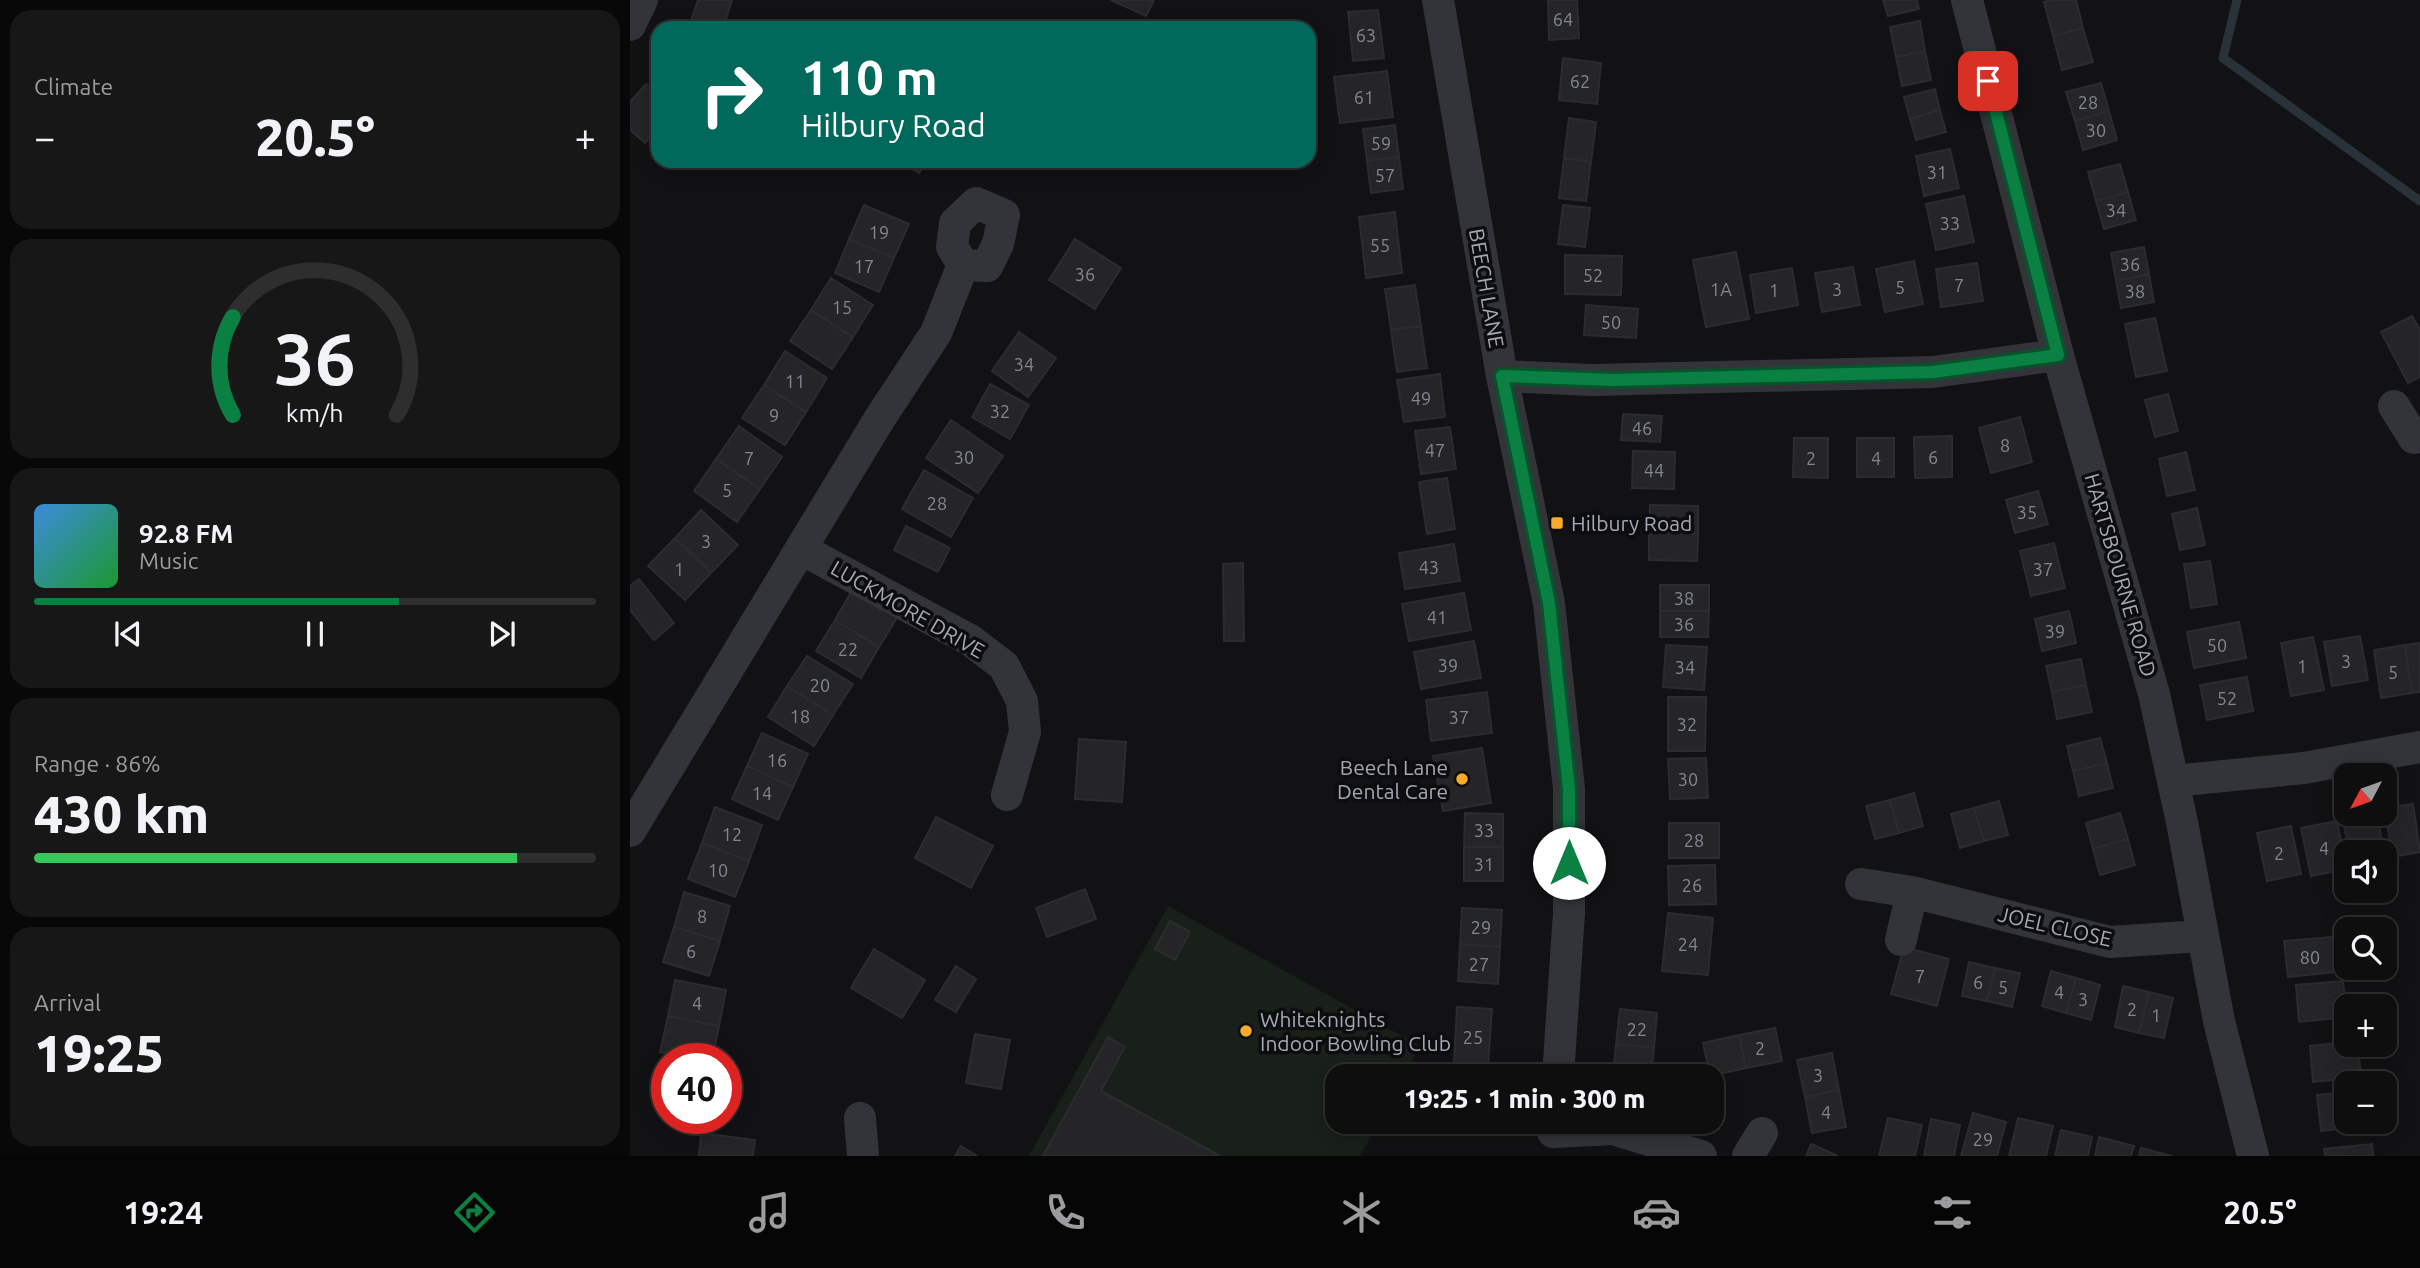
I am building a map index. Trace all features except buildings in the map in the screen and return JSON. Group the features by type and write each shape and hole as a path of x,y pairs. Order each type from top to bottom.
{"street":[{"path":"630,25 642,0"},
{"name":"BEECH LANE","path":"1438,0 1502,376 1549,603 1569,789 1569,913 1559,1064"},
{"name":"HARTSBOURNE ROAD","path":"1967,0 2058,355 2154,694 2201,936 2253,1156"},
{"path":"630,831 880,418 936,333 962,265"},
{"path":"1502,376 1592,380 1933,372 2058,355"},
{"path":"2394,406 2418,440"},
{"name":"LUCKMORE DRIVE","path":"801,549 970,640 1004,666 1022,701 1025,732 1007,795"},
{"path":"2173,781 2304,768 2420,747"},
{"name":"JOEL CLOSE","path":"1861,884 1912,892 2110,942 2201,936"},
{"path":"1901,940 1912,892"},
{"path":"860,1118 863,1156"},
{"path":"1552,1137 1613,1129 1702,1156"}],"shaded area":[{"name":"Whiteknights Indoor Bowling Club","path":"1168,906 1420,1046 1410,1064 1325,1064 1325,1134 1372,1134 1360,1156 1029,1156"}],"waterway":[{"path":"2237,0 2223,58 2420,201"}],"place":[{"name":"Hilbury Road","path":"1557,523"},
{"name":"Beech Lane Dental Care","path":"1462,779"},
{"name":"Whiteknights Indoor Bowling Club","path":"1246,1031"}],"route":[{"path":"1569,863 1569,789 1549,603 1502,376 1613,380 1933,372 2058,355 1988,81"}]}
